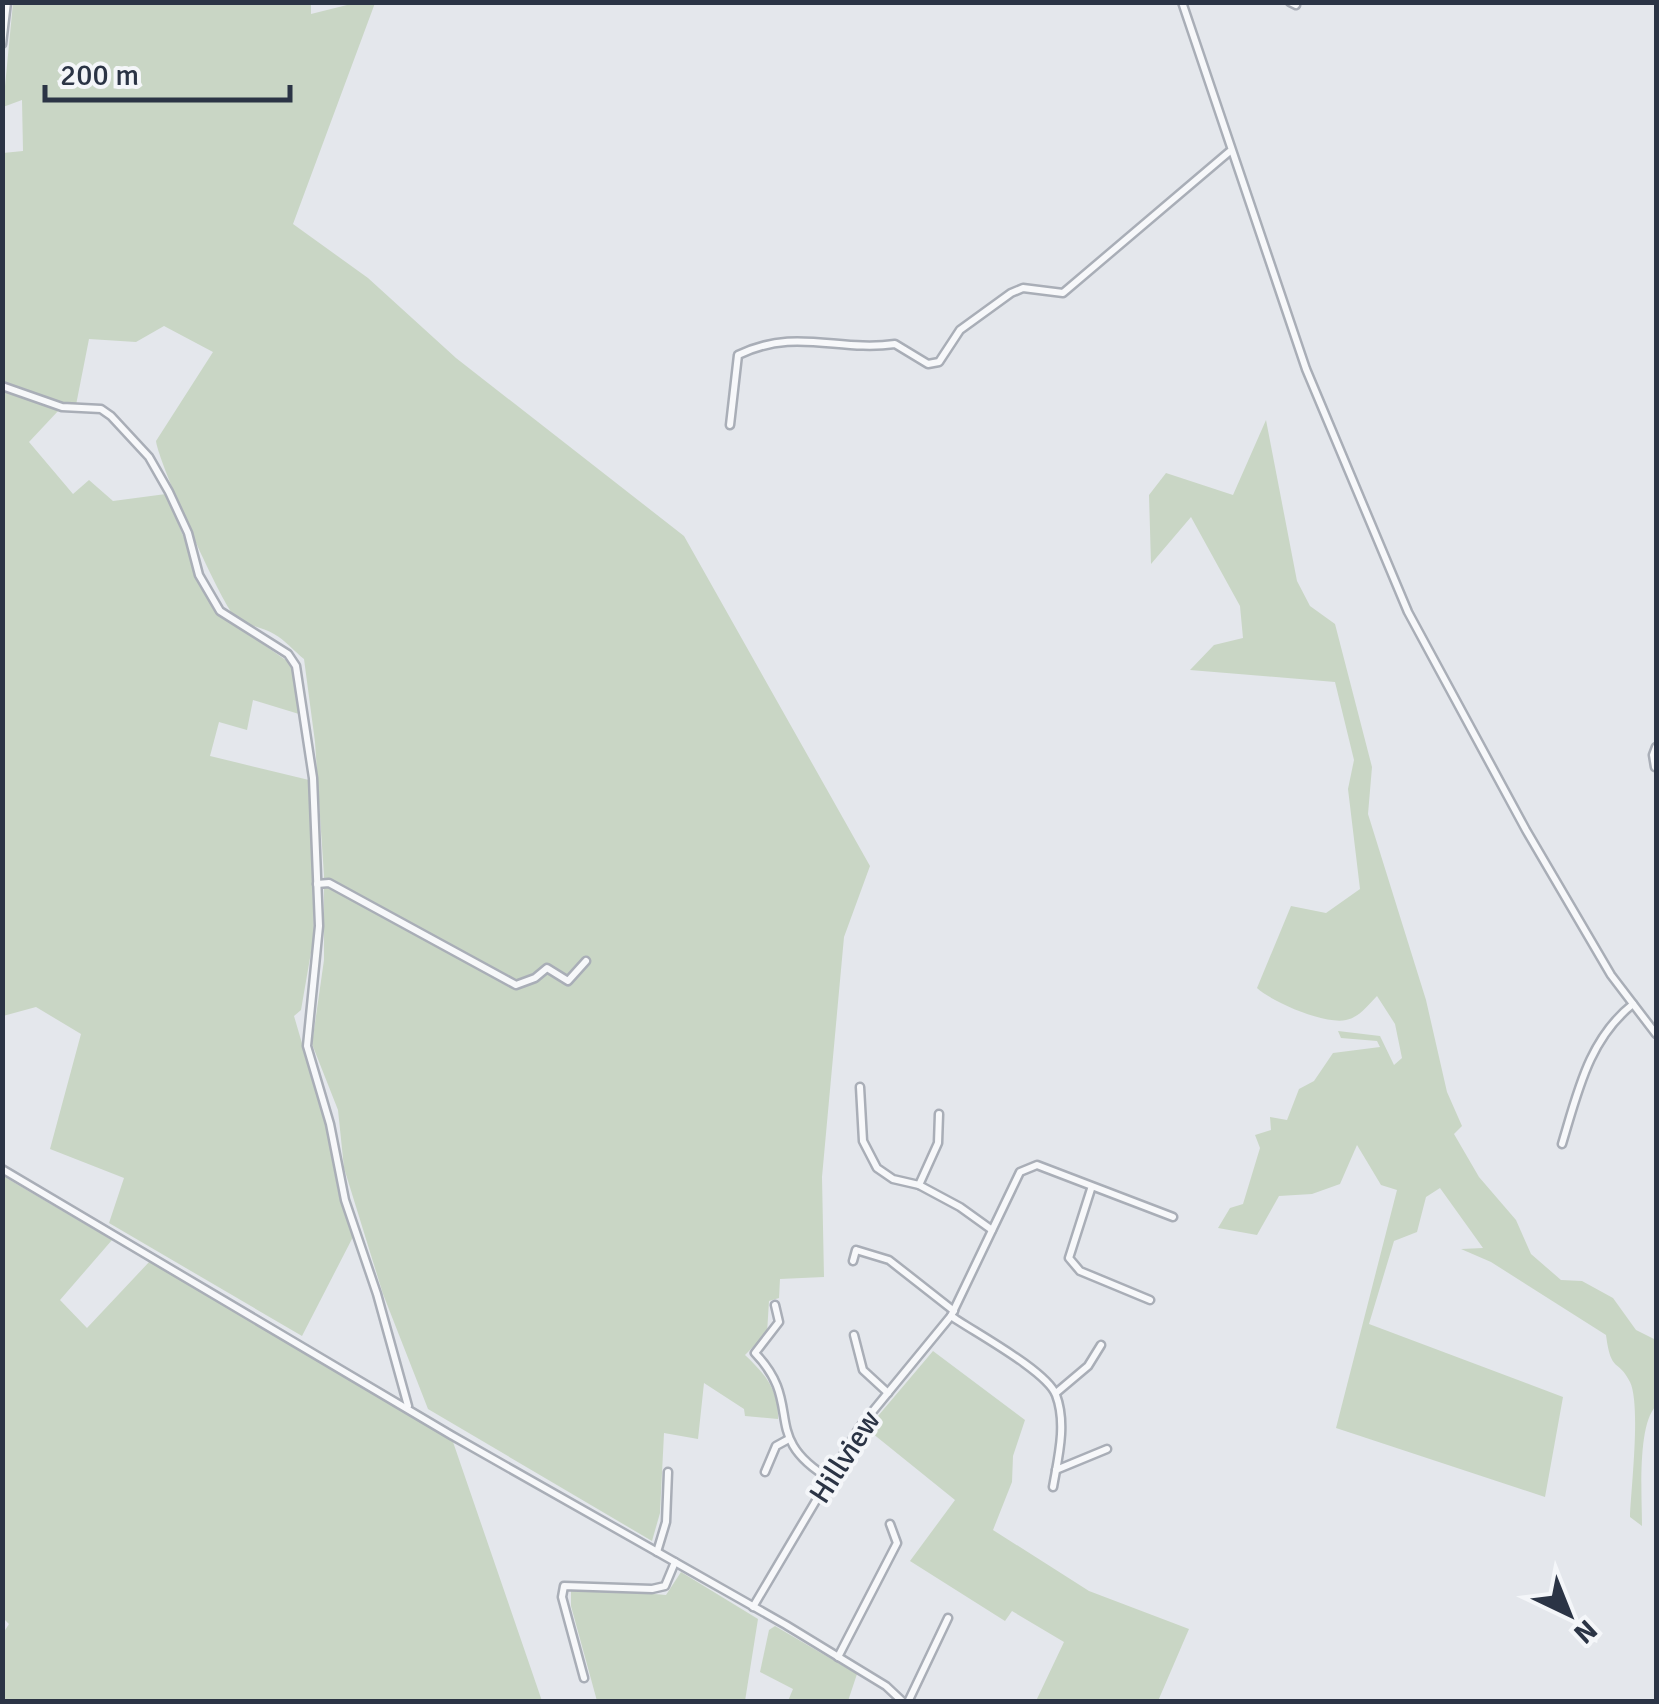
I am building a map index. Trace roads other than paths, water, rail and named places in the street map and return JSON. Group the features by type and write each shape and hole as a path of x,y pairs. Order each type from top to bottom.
{"street":[{"path":"2,44 7,2"},
{"path":"1182,2 1229,152 1306,369 1408,612 1526,830 1611,975 1656,1034"},
{"path":"730,424 738,355 785,339 866,348 895,344 928,364 939,362 960,330 1011,294 1023,288 1063,294 1229,152"},
{"path":"2,386 62,407 101,410 112,416 149,457 169,492 188,533 199,575 220,611 288,654 298,675 312,778 320,926 307,1046 330,1124 344,1200 377,1294 408,1406"},
{"path":"1655,767 1652,755 1656,747"},
{"path":"317,884 330,883 516,984 536,978 547,968 568,981 586,961"},
{"path":"1562,1144 1596,1044 1611,1022 1633,1004"},
{"path":"860,1087 863,1141 871,1160 886,1176 919,1186 992,1230"},
{"path":"919,1186 938,1143 939,1113"},
{"name":"Hillview","path":"753,1606 859,1428 952,1314 978,1266 1015,1178 1031,1165 1091,1189"},
{"path":"2,1169 753,1606 886,1686 905,1702 948,1618"},
{"path":"1150,1300 1080,1271 1069,1258 1091,1189 1172,1217"},
{"path":"853,1262 856,1250 889,1260 1056,1393 1061,1430 1053,1487"},
{"path":"775,1305 779,1322 754,1353 781,1387 787,1440 803,1462 830,1478"},
{"path":"855,1334 863,1370 888,1393"},
{"path":"1056,1393 1088,1366 1101,1346"},
{"path":"765,1472 776,1446 787,1440"},
{"path":"1056,1470 1067,1470 1108,1449"},
{"path":"657,1552 666,1522 668,1472"},
{"path":"838,1657 898,1542 890,1524"},
{"path":"584,1678 562,1597 564,1586 652,1589 665,1586 674,1562"}]}
